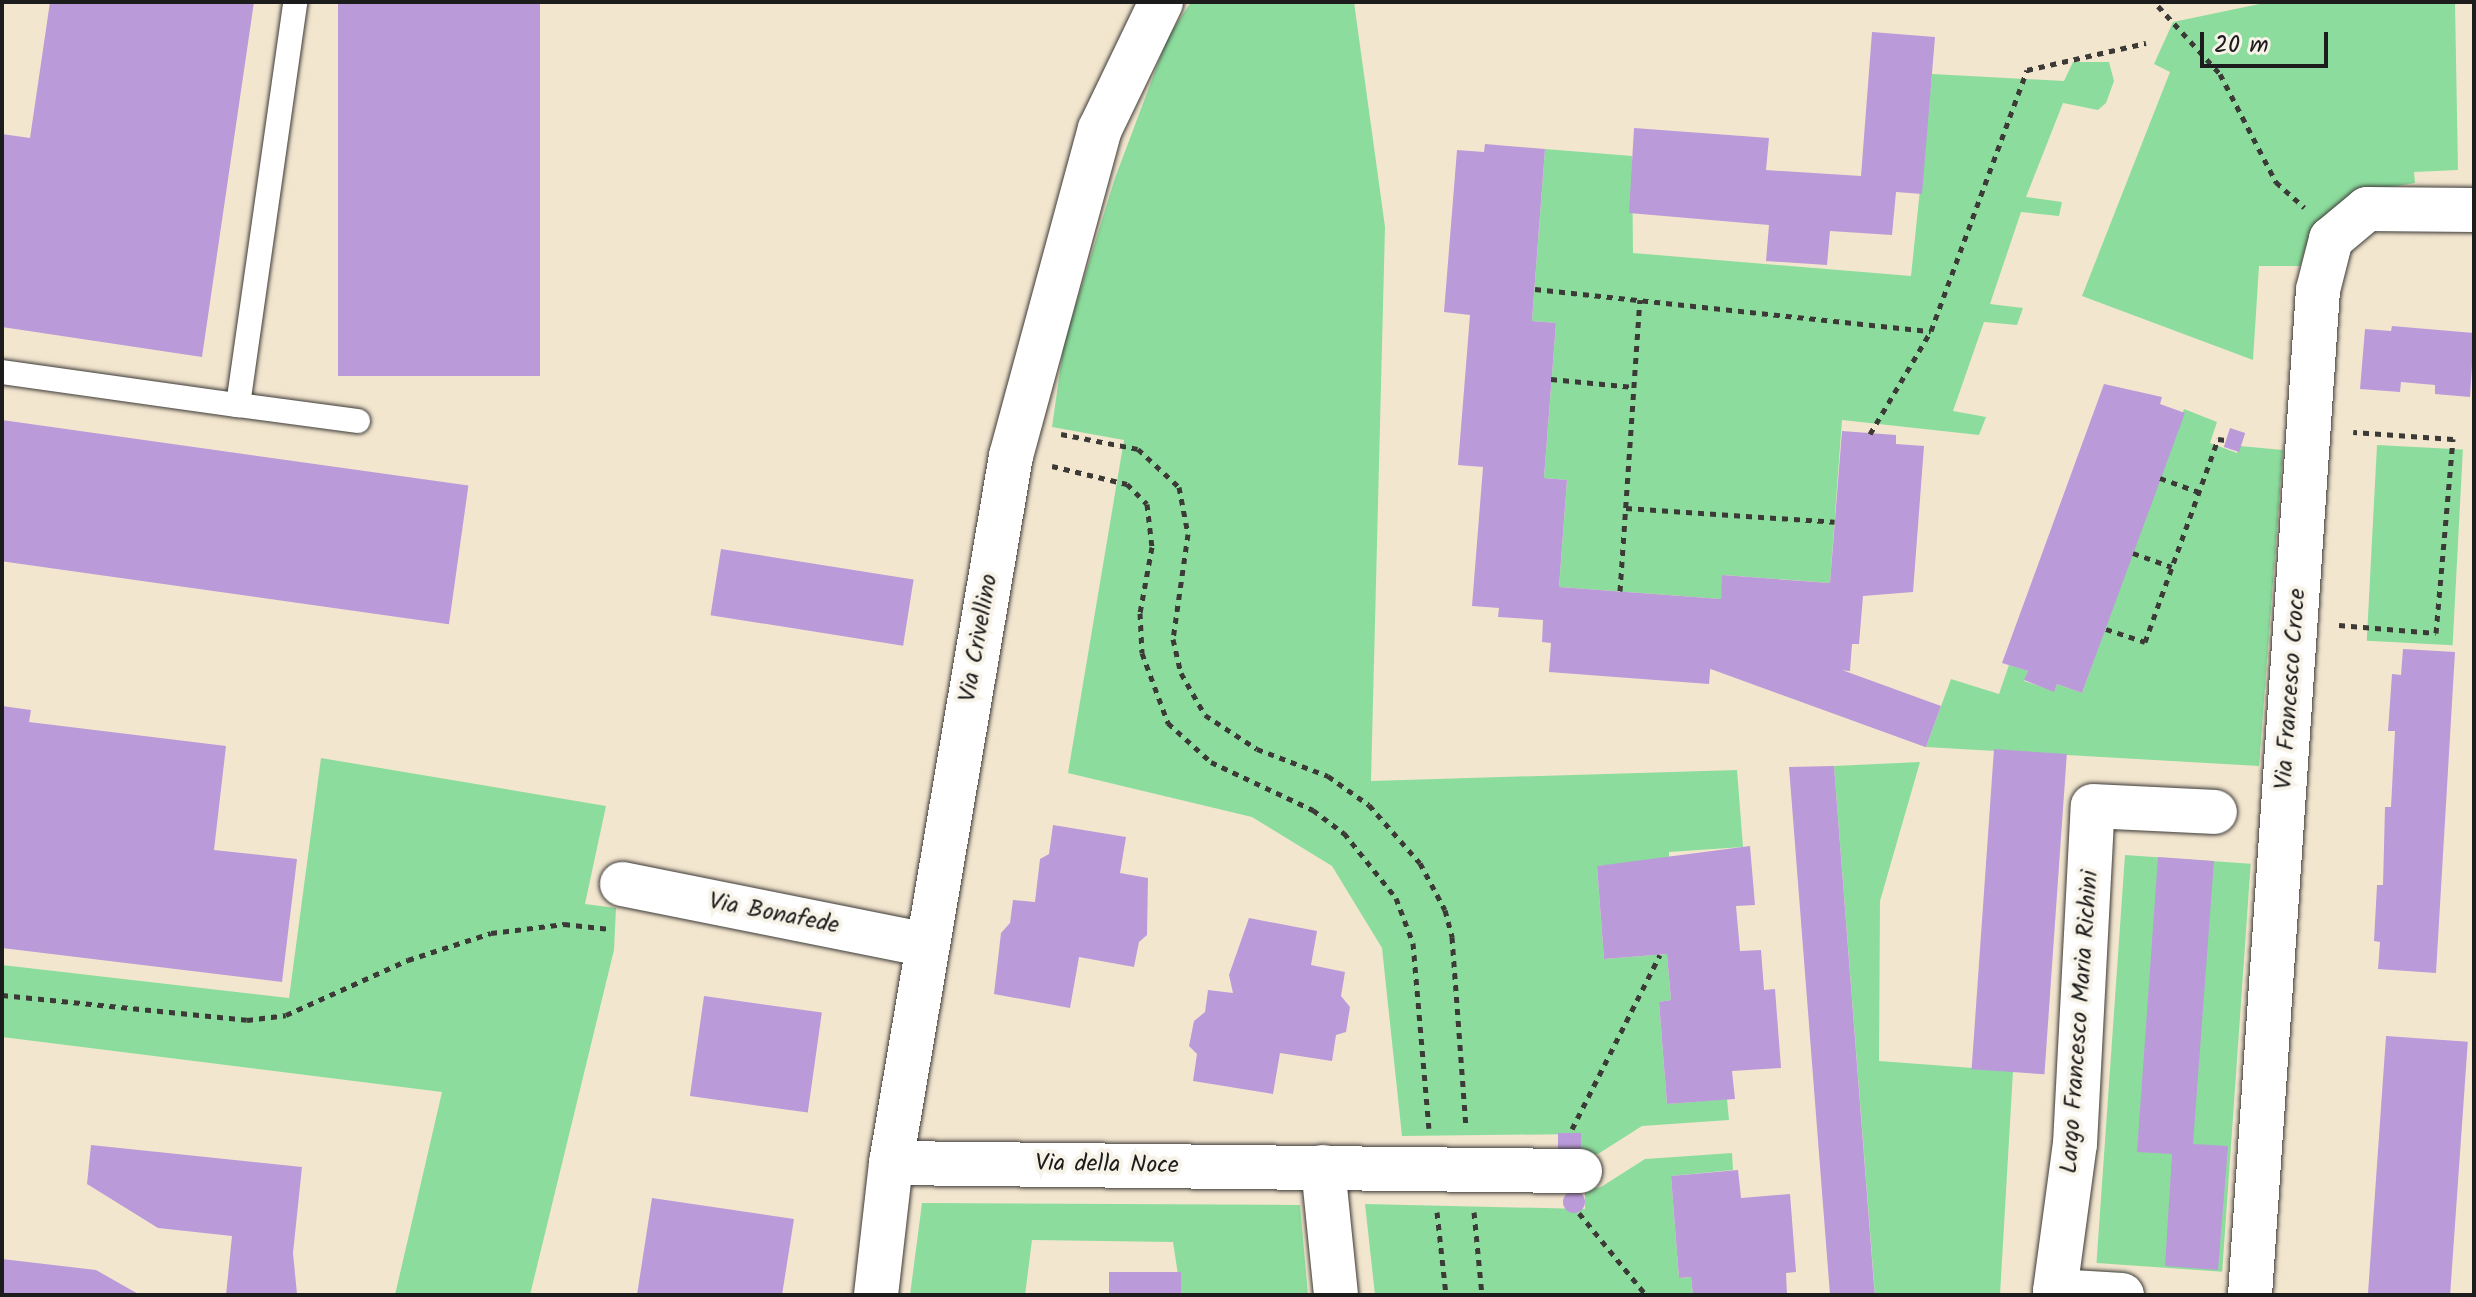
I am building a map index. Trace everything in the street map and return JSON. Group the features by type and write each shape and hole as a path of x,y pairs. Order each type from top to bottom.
{"street":[{"name":"Via Crivellino","path":"876,1295 891,1163 1014,440 1100,129 1161,2"},
{"path":"2343,229 2367,209 2474,210"},
{"name":"Via Francesco Croce","path":"2250,1295 2318,290 2331,239 2343,229"},
{"name":"Largo Francesco Maria Richini","path":"2122,1295 2055,1291 2075,1144 2093,806 2215,812"},
{"name":"Via Bonafede","path":"622,884 927,945"},
{"name":"Via della Noce","path":"891,1163 1575,1171"},
{"path":"1323,1167 1336,1295"}],"lane":[{"path":"238,405 295,2"},
{"path":"2,372 358,421"}],"path":[{"path":"2158,6 2220,74 2276,182 2301,206 2343,229"},
{"path":"1870,434 1931,331 2027,70 2146,43"},
{"path":"1535,289 1931,331"},
{"path":"1620,591 1640,300"},
{"path":"1551,379 1634,387"},
{"path":"2295,622 2436,633 2453,439 2308,429"},
{"path":"2106,629 2145,642 2218,439 2226,440"},
{"path":"1014,440 1122,443 1160,464 1179,487 1186,511 1187,554 1173,639 1190,693 1222,729 1257,749 1328,776 1369,805 1420,863 1445,910 1452,937 1467,1143"},
{"path":"1014,440 1127,484 1147,504 1153,535 1140,613 1142,653 1168,723 1211,762 1313,810 1344,833 1396,898 1413,943 1431,1145"},
{"path":"2160,478 2199,492"},
{"path":"1626,508 1835,522"},
{"path":"2133,553 2172,567"},
{"path":"2,995 247,1020 286,1015 408,960 491,933 564,924 619,930"},
{"path":"1646,1295 1575,1171 1660,955"},
{"path":"1435,1197 1446,1295"},
{"path":"1472,1198 1482,1295"}],"green space":[{"path":"1191,2 1354,2 1385,227 1371,781 1737,770 1743,847 1669,852 1669,860 1597,866 1604,959 1667,954 1671,1000 1659,1002 1667,1104 1727,1099 1729,1120 1642,1126 1598,1154 1580,1156 1581,1134 1402,1136 1382,948 1332,866 1252,817 1068,773 1124,440 1052,427 1064,343 1115,178 1168,37"},
{"path":"2269,2 2455,2 2458,170 2414,172 2415,183 2362,192 2312,227 2300,266 2259,266 2253,360 2082,296 2170,72 2154,64 2173,22"},
{"path":"2073,62 2109,62 2114,81 2106,103 2098,110 2063,103 2026,197 2062,202 2059,216 2021,212 1990,304 2023,308 2017,325 1984,322 1953,411 1986,417 1979,435 1842,420 1830,583 1723,575 1721,599 1559,587 1567,480 1544,478 1556,323 1532,321 1545,149 1632,156 1633,253 1911,276 1932,74 2064,81"},
{"path":"2184,409 2217,422 2210,443 2237,453 2240,446 2283,450 2259,766 1926,747 1951,679 1999,694 2009,665 2028,671 2024,681 2054,691 2057,684 2082,693"},
{"path":"2377,445 2463,450 2453,645 2367,641"},
{"path":"321,758 606,806 585,904 616,908 614,950 530,1295 395,1295 442,1092 2,1037 2,965 289,998"},
{"path":"1920,762 1880,901 1879,1061 2013,1071 2000,1295 1875,1295 1834,766"},
{"path":"2125,855 2251,864 2222,1272 2096,1263"},
{"path":"1732,1153 1733,1170 1671,1176 1679,1278 1691,1277 1693,1295 1375,1295 1365,1204 1585,1209 1585,1190 1601,1187 1645,1159"},
{"path":"922,1203 1300,1205 1308,1295 1181,1295 1173,1242 1032,1240 1025,1295 910,1295"}],"building":[{"path":"50,2 254,2 202,357 2,327 2,134 30,138"},
{"path":"338,2 540,2 540,376 338,376"},
{"path":"1872,32 1935,37 1922,194 1896,192 1892,235 1830,231 1827,265 1766,261 1769,225 1629,213 1634,128 1769,138 1766,170 1861,176"},
{"path":"1485,144 1545,149 1532,321 1556,323 1544,478 1567,480 1559,587 1721,599 1722,575 1830,583 1842,431 1896,435 1896,444 1924,446 1913,592 1863,596 1859,644 1852,644 1850,671 1711,660 1709,684 1549,672 1551,643 1542,642 1543,620 1498,617 1499,608 1472,606 1483,467 1458,465 1470,315 1444,312 1457,150 1484,152"},
{"path":"2392,326 2474,333 2470,397 2435,394 2435,385 2401,382 2400,392 2360,389 2365,329 2391,331"},
{"path":"2104,384 2162,397 2160,404 2185,413 2082,693 2057,684 2054,692 2024,680 2028,671 2002,663"},
{"path":"2,420 468,486 449,624 2,561"},
{"path":"2230,428 2245,433 2239,452 2224,447"},
{"path":"721,549 914,580 903,646 711,615"},
{"path":"1713,623 1941,706 1926,747 1698,664"},
{"path":"2403,649 2455,652 2436,973 2378,969 2380,942 2374,941 2377,885 2383,885 2385,807 2391,807 2395,731 2388,731 2392,674 2401,675"},
{"path":"2,706 31,710 29,722 226,746 214,850 297,859 282,982 2,948"},
{"path":"1994,749 2067,754 2044,1074 1972,1069"},
{"path":"1834,766 1875,1295 1830,1295 1789,767"},
{"path":"1053,825 1126,837 1120,873 1148,878 1147,935 1139,942 1134,967 1079,957 1070,1008 994,994 1001,933 1010,923 1013,900 1035,902 1040,859 1049,854"},
{"path":"1750,846 1755,905 1736,906 1740,951 1761,950 1764,990 1775,989 1781,1068 1732,1071 1735,1099 1667,1104 1659,1002 1671,1000 1667,954 1604,959 1597,866"},
{"path":"2158,857 2214,861 2193,1144 2228,1146 2218,1270 2165,1266 2172,1154 2137,1152"},
{"path":"1249,918 1317,931 1311,965 1345,972 1341,996 1350,1007 1346,1032 1336,1035 1332,1061 1280,1053 1273,1094 1193,1081 1197,1054 1189,1046 1194,1021 1205,1012 1208,990 1233,993 1229,975"},
{"path":"704,996 822,1013 808,1113 690,1096"},
{"path":"2386,1036 2468,1042 2450,1295 2368,1295"},
{"path":"1558,1133 1581,1133 1581,1151 1558,1151"},
{"path":"91,1145 302,1167 293,1253 297,1294 226,1295 232,1236 158,1228 87,1184"},
{"path":"1738,1170 1741,1198 1790,1194 1796,1272 1786,1273 1787,1295 1693,1295 1691,1277 1679,1278 1671,1176"},
{"path":"1574,1191 1582,1194 1585,1202 1582,1210 1574,1213 1566,1210 1563,1202 1566,1194"},
{"path":"652,1198 794,1219 782,1295 637,1295"},
{"path":"2,1259 96,1270 140,1295 2,1295"},
{"path":"1109,1272 1181,1272 1181,1295 1109,1295"}]}
